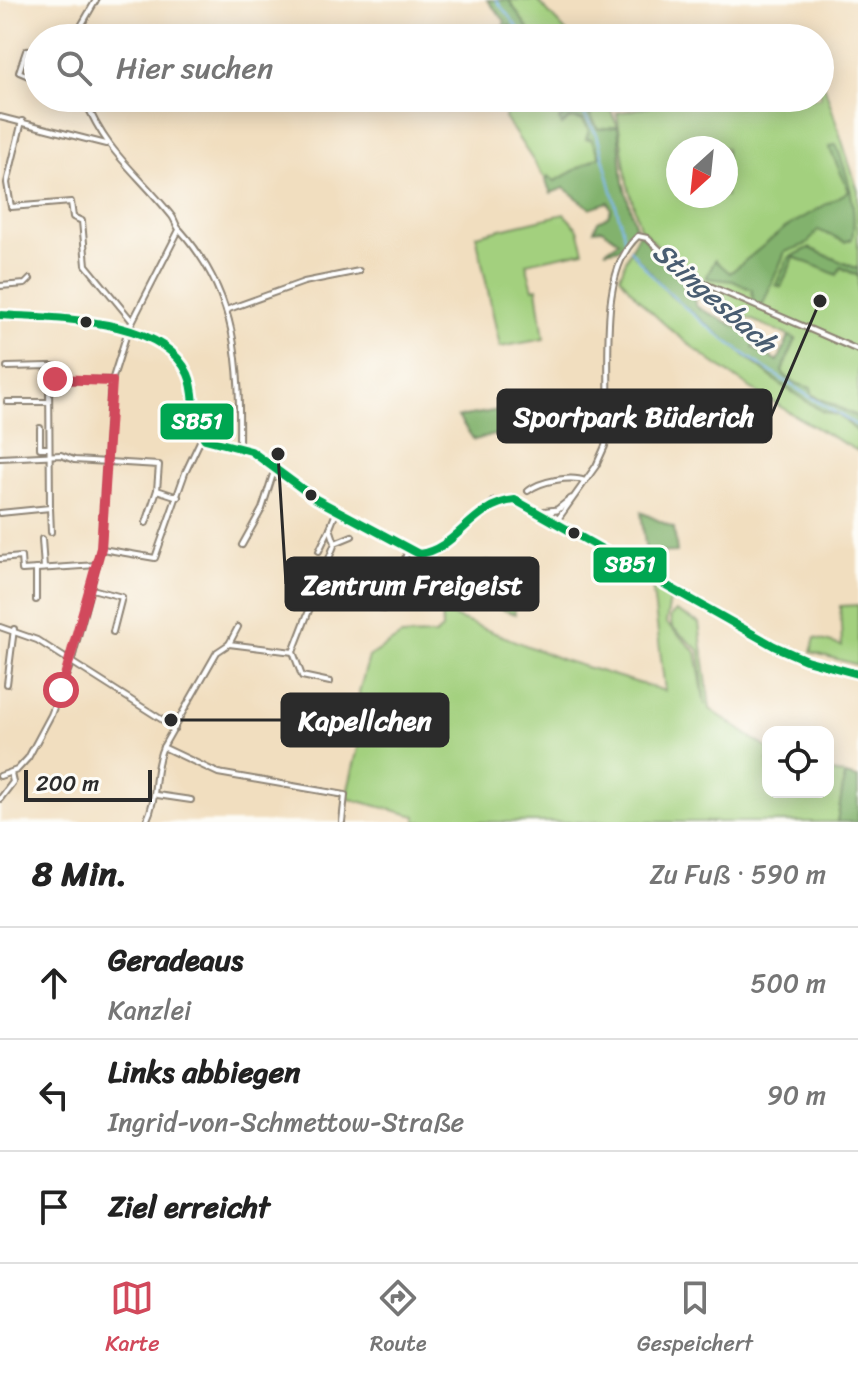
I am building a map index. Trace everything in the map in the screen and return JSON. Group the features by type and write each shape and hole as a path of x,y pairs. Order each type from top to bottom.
{"main road":[{"path":"0,315 128,330 151,339 186,369 202,437 214,443 251,451 312,497 408,549 423,555 434,552 497,501 515,500 767,642 806,660 858,674"},
{"path":"538,512 557,510 571,499"}],"street":[{"path":"82,24 96,0"},
{"path":"24,57 19,72 24,74"},
{"path":"91,112 106,144 171,215 179,230 189,237 208,265 226,310 239,364 239,447"},
{"path":"0,117 106,144"},
{"path":"22,121 7,183 11,207 71,202 73,217 82,221 86,265 132,321"},
{"path":"0,183 7,183"},
{"path":"0,776 11,773 28,758 71,663 101,548 112,381 128,330 179,230"},
{"path":"556,522 600,459 606,442 615,278 625,251 640,235 689,277 858,350"},
{"path":"226,310 304,282 359,271"},
{"path":"0,286 25,284 30,279"},
{"path":"7,367 55,366 47,402 51,532"},
{"path":"52,380 112,381"},
{"path":"7,402 47,402"},
{"path":"40,428 40,448 48,448"},
{"path":"101,548 155,558 202,437"},
{"path":"0,458 61,455 74,460 159,465 157,490 146,523"},
{"path":"242,545 262,509 275,468"},
{"path":"528,491 535,486 578,478 585,481"},
{"path":"157,490 178,497"},
{"path":"0,513 50,508"},
{"path":"319,551 337,510"},
{"path":"330,528 335,543 293,652 302,676 330,682"},
{"path":"335,543 352,536"},
{"path":"42,539 44,568"},
{"path":"383,609 387,594 396,588 408,549"},
{"path":"423,555 444,572 442,590 435,605"},
{"path":"0,559 21,557 22,570 97,565"},
{"path":"36,569 36,600"},
{"path":"92,589 122,597 113,632"},
{"path":"0,627 14,629 175,728"},
{"path":"146,822 157,795 158,758 163,747 217,652 229,644 238,627"},
{"path":"7,684 14,629"},
{"path":"229,644 293,652"},
{"path":"163,747 218,773 345,795 342,822"},
{"path":"0,799 13,782 11,773"},
{"path":"157,795 191,800"}],"green space":[{"path":"487,0 509,0 525,24 504,24 505,21"},
{"path":"509,0 537,0 559,24 525,24"},
{"path":"506,112 570,112 559,119 562,125 571,118 583,120 589,130 587,139 591,138 600,156 555,181 548,177 546,180 505,118"},
{"path":"569,112 589,112 598,129 618,127 623,182 636,228 620,248 605,251 619,241 602,229 594,230 598,221 608,216 611,209 608,202 590,208 564,188 551,193 546,182 548,176 555,181 600,156 591,139 586,139 589,130 583,120 570,118 562,125 559,120"},
{"path":"589,112 611,112 618,127 598,129"},
{"path":"833,112 858,191 858,269 809,248 794,255 776,285 781,287 794,257 837,274 840,267 858,276 858,417 813,395 784,375 782,371 796,339 697,296 703,282 686,274 640,228 627,182 617,113"},
{"path":"836,144 853,203 852,239 845,242 818,230 807,244 785,252 762,306 753,303 752,290 733,281 706,278 715,260 730,273 785,228 849,191 829,147"},
{"path":"564,214 578,229 584,251 526,263 533,289 537,288 544,339 500,347 476,235"},
{"path":"639,232 677,272 702,285 694,301 697,307 755,336 753,348 778,361 789,336 796,339 782,371 785,376 811,388 813,396 858,417 858,432 839,415 822,411 780,384 670,295 630,250"},
{"path":"809,248 858,269 858,276 841,267 837,275 794,257 781,287 776,285 788,258"},
{"path":"630,250 670,295 780,384 822,411 839,416 858,432 858,451 764,397 666,326 620,276"},
{"path":"524,406 527,427 474,440 458,417"},
{"path":"641,512 674,528 677,552 646,553"},
{"path":"487,561 508,567 515,614 458,594 463,581"},
{"path":"652,584 671,594 666,623 696,652 705,705 699,650 672,627 670,617 676,611 699,623 710,709 762,745 762,798 834,798 834,772 845,775 837,822 416,822 416,816 346,798 362,731 359,692 369,657 401,636 435,635 442,629 442,612 563,660 665,691"},
{"path":"858,605 858,665 811,652 815,638 842,646 840,606"},
{"path":"845,775 858,778 858,822 837,822"}],"waterway":[{"name":"Stingesbach","path":"496,0 515,24"},
{"name":"Stingesbach","path":"583,112 597,135 626,243"},
{"name":"Stingesbach","path":"630,249 678,301 735,348 858,426"}],"transit line":[{"name":"SB51","path":"0,315 104,324 155,341 175,355 188,374 197,424 205,439 251,451 316,499 419,554 444,544 487,509 515,500 774,646 806,660 858,674"}],"place":[{"name":"Sportpark Büderich","path":"820,301"},
{"name":"Zentrum Freigeist","path":"278,454"},
{"name":"Kapellchen","path":"171,720"}],"route":[{"path":"55,379 104,378 112,381 101,548 61,690"}]}
